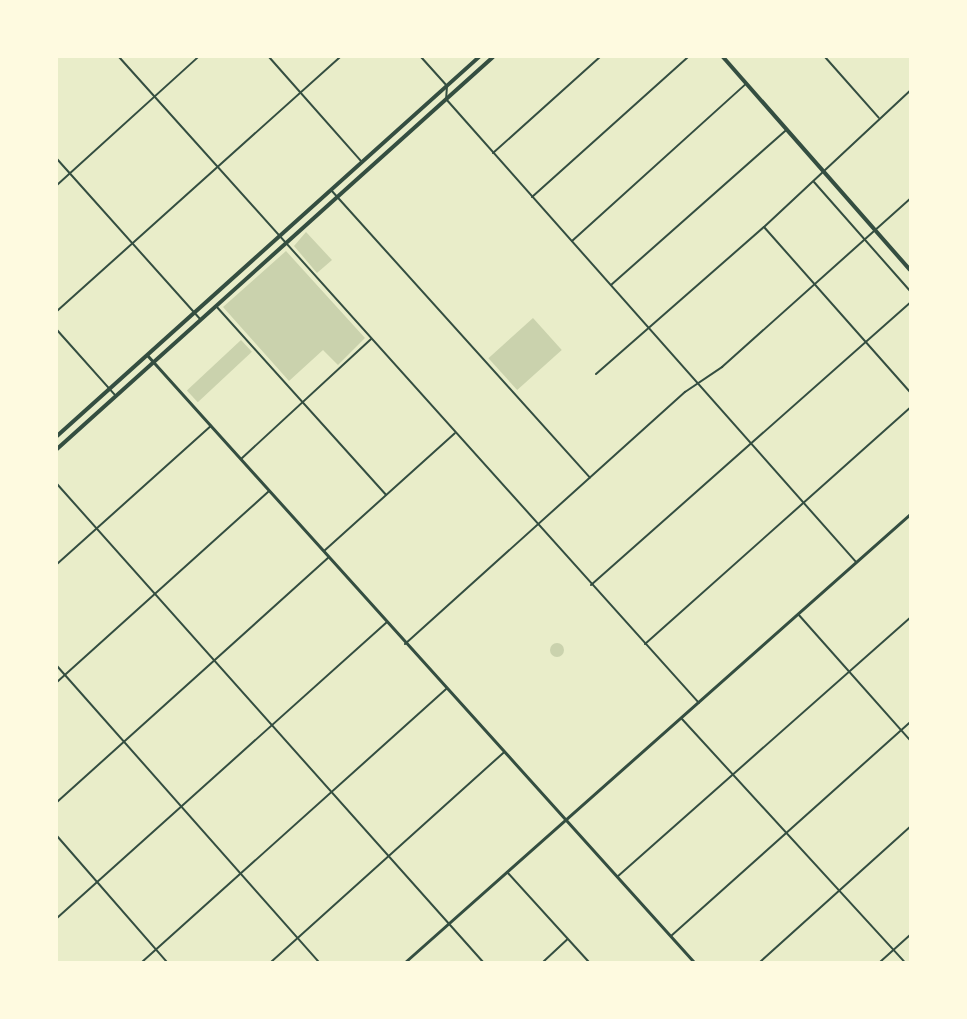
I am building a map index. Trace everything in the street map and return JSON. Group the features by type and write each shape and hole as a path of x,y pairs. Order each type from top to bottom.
{"main road":[{"path":"57,436 479,57"},
{"path":"57,449 493,57"},
{"path":"723,57 910,270"}],"street":[{"path":"119,57 216,168 699,703"},
{"path":"57,185 198,57"},
{"path":"269,57 362,162"},
{"path":"57,311 340,57"},
{"path":"421,57 447,86 446,99 856,562"},
{"path":"494,153 600,57"},
{"path":"532,197 688,57"},
{"path":"825,57 879,118"},
{"path":"572,241 746,84"},
{"path":"596,374 814,182 910,91"},
{"path":"611,285 786,130"},
{"path":"57,159 201,320"},
{"path":"814,182 910,291"},
{"path":"331,190 590,478"},
{"path":"405,644 685,392 698,385 910,199"},
{"path":"764,227 910,392"},
{"path":"591,585 910,303"},
{"path":"216,306 386,495"},
{"path":"57,330 116,396"},
{"path":"241,459 372,339"},
{"path":"147,355 405,644 694,962"},
{"path":"645,644 910,408"},
{"path":"57,564 211,426"},
{"path":"324,552 456,433"},
{"path":"57,484 332,789 483,962"},
{"path":"57,682 270,491"},
{"path":"405,962 682,719 910,514"},
{"path":"57,802 329,557"},
{"path":"798,614 910,740"},
{"path":"617,878 910,618"},
{"path":"57,918 387,622"},
{"path":"57,666 123,743 182,805 320,962"},
{"path":"142,962 446,689"},
{"path":"682,719 839,893 905,962"},
{"path":"671,936 910,722"},
{"path":"271,962 504,752"},
{"path":"760,962 910,827"},
{"path":"57,836 167,962"},
{"path":"507,872 589,962"},
{"path":"880,962 910,935"},
{"path":"543,962 568,939"}],"green space":[{"path":"306,232 332,260 317,273 294,246"},
{"path":"286,251 365,338 338,365 323,350 289,381 223,307"},
{"path":"533,318 562,350 517,390 488,358"},
{"path":"241,340 252,352 198,402 187,390"},
{"path":"557,643 562,645 564,650 562,655 557,657 552,655 550,650 552,645"}]}
